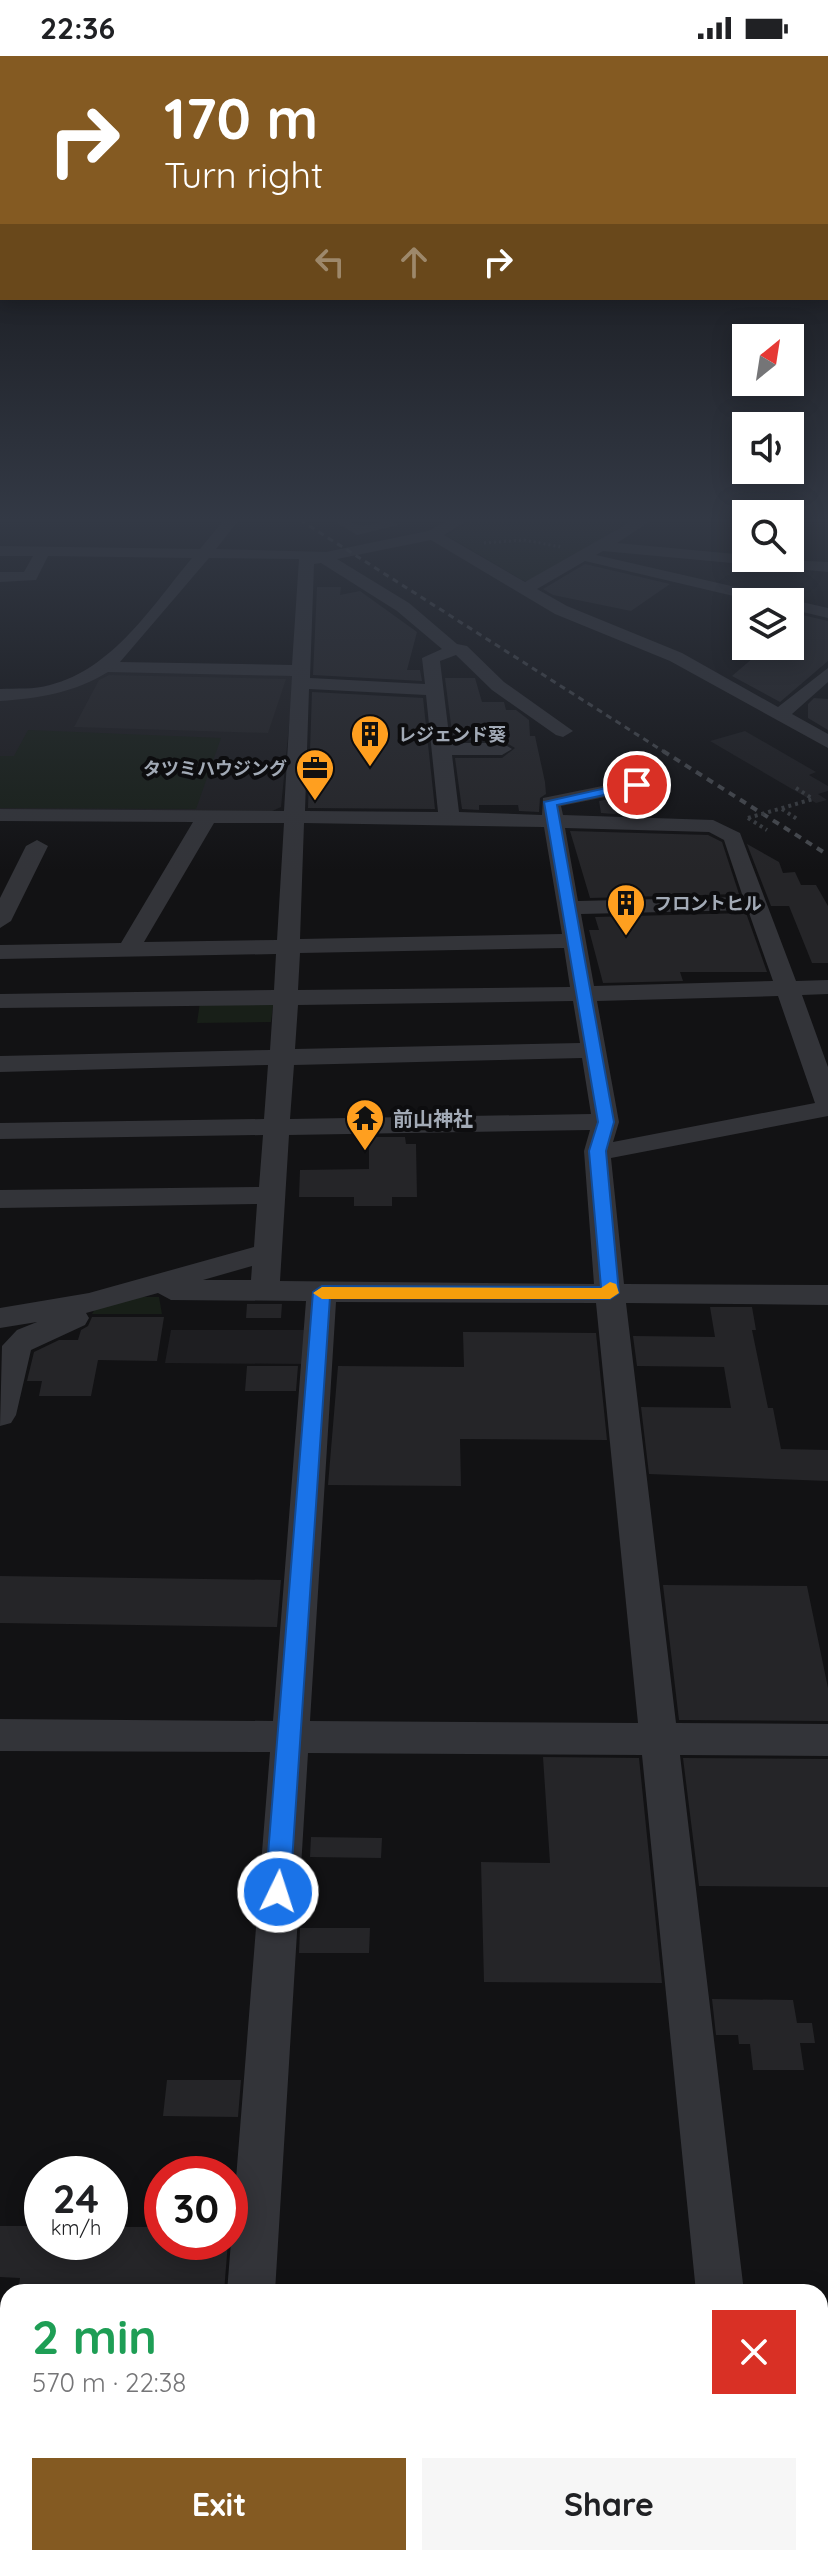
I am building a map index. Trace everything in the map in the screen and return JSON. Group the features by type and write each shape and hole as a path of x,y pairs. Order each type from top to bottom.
{"street":[{"path":"0,695 48,692 77,683 105,667 132,637"},
{"path":"265,1290 286,997 301,637"},
{"path":"438,637 452,649 461,650 498,686 563,731"},
{"path":"627,637 676,657 820,737"},
{"path":"449,818 444,749 431,658 446,655 452,649"},
{"path":"105,667 299,677 436,690"},
{"path":"780,715 828,673"},
{"path":"820,737 800,735 795,742 828,761"},
{"path":"444,749 502,749"},
{"path":"637,785 550,802 606,1122 597,1151 610,1293 719,2284"},
{"path":"0,815 553,821 713,826 733,837 828,1105 632,1148 597,1151"},
{"path":"129,949 207,816"},
{"path":"0,921 37,846"},
{"path":"568,908 756,903"},
{"path":"0,952 573,941"},
{"path":"0,1001 583,994 828,987"},
{"path":"0,1064 593,1050"},
{"path":"0,1131 606,1122"},
{"path":"0,1199 272,1195"},
{"path":"0,1318 90,1303 269,1252"},
{"path":"133,1290 828,1295"},
{"path":"252,2284 322,1292"},
{"path":"0,1415 17,1346 28,1337 77,1316 90,1303"},
{"path":"0,1735 828,1740"}],"path":[{"path":"767,830 748,818 813,799 796,788"},
{"path":"782,809 797,819"}],"shaded area":[{"path":"100,669 294,676 281,807 270,812 0,810 0,699 51,693"},
{"path":"28,730 221,738 196,809 0,808 0,756 14,756"},
{"path":"745,731 816,772 809,775 828,786 828,791 818,794 827,800 816,803 710,741"},
{"path":"200,1002 273,1005 271,1022 197,1023"},
{"path":"124,1297 159,1297 162,1314 92,1314 97,1305"},
{"path":"171,1330 310,1330 308,1364 165,1363"}],"building":[{"path":"315,637 416,637 407,670 420,670 422,681 313,675"},
{"path":"804,637 828,637 828,661 780,702 732,676 751,660 804,660"},
{"path":"109,675 286,679 268,733 74,727 99,680"},
{"path":"445,678 475,678 482,702 504,702 506,710 516,710 529,720 530,736 535,736 545,782 546,794 540,798 539,812 519,811 518,805 479,805 479,810 462,809 455,758 502,758 515,748 502,740 453,740"},
{"path":"312,692 423,698 435,809 308,808"},
{"path":"814,698 828,699 828,730 808,718 808,704"},
{"path":"644,792 655,803 614,814 601,813 599,801"},
{"path":"570,831 708,835 722,842 739,894 590,898"},
{"path":"747,844 779,862 783,873 795,872 801,885 816,885 828,906 828,963 812,963 789,906 771,906"},
{"path":"746,913 767,972 680,972 683,981 603,983 589,930 599,930 595,917"},
{"path":"369,1137 405,1137 406,1144 416,1144 417,1197 392,1197 392,1206 354,1206 354,1197 299,1197 300,1170 369,1169"},
{"path":"247,1304 282,1304 281,1318 246,1318"},
{"path":"710,1307 752,1307 756,1330 752,1330 768,1408 773,1408 781,1449 828,1450 828,1481 649,1474 641,1407 731,1408 724,1367 637,1366 633,1336 715,1337"},
{"path":"92,1317 164,1317 157,1361 98,1360 91,1396 39,1396 42,1381 27,1381 34,1352 59,1340 78,1340 81,1330 88,1326"},
{"path":"463,1332 596,1333 607,1440 460,1439 461,1486 328,1485 338,1366 464,1367"},
{"path":"247,1366 298,1366 296,1391 245,1391"},
{"path":"0,1576 281,1580 277,1627 0,1623"},
{"path":"663,1585 807,1586 828,1688 828,1721 679,1720"},
{"path":"543,1757 639,1758 662,1983 484,1982 481,1862 550,1863"},
{"path":"683,1758 828,1759 828,1887 699,1886"},
{"path":"311,1837 382,1838 381,1858 310,1857"},
{"path":"300,1928 370,1928 369,1953 299,1953"},
{"path":"712,1999 793,2000 797,2023 812,2023 815,2043 800,2043 804,2070 753,2070 750,2044 739,2044 738,2035 716,2035"},
{"path":"167,2080 241,2080 238,2117 163,2116"},
{"path":"0,2226 24,2226 24,2260 128,2260 128,2227 144,2227 144,2260 227,2260 225,2284 19,2284 20,2278 0,2277"}],"railway":[{"path":"484,637 666,753"},
{"path":"663,751 828,855"}],"slow traffic":[{"path":"322,1293 610,1293 610,1288"}],"place":[{"name":"レジェンド葵","path":"370,768"},
{"name":"タツミハウジング","path":"315,802"},
{"name":"フロントヒル","path":"626,937"},
{"name":"前山神社","path":"365,1152"}],"route":[{"path":"278,1892 322,1292 610,1293 597,1151 606,1122 550,802 637,785"}]}
